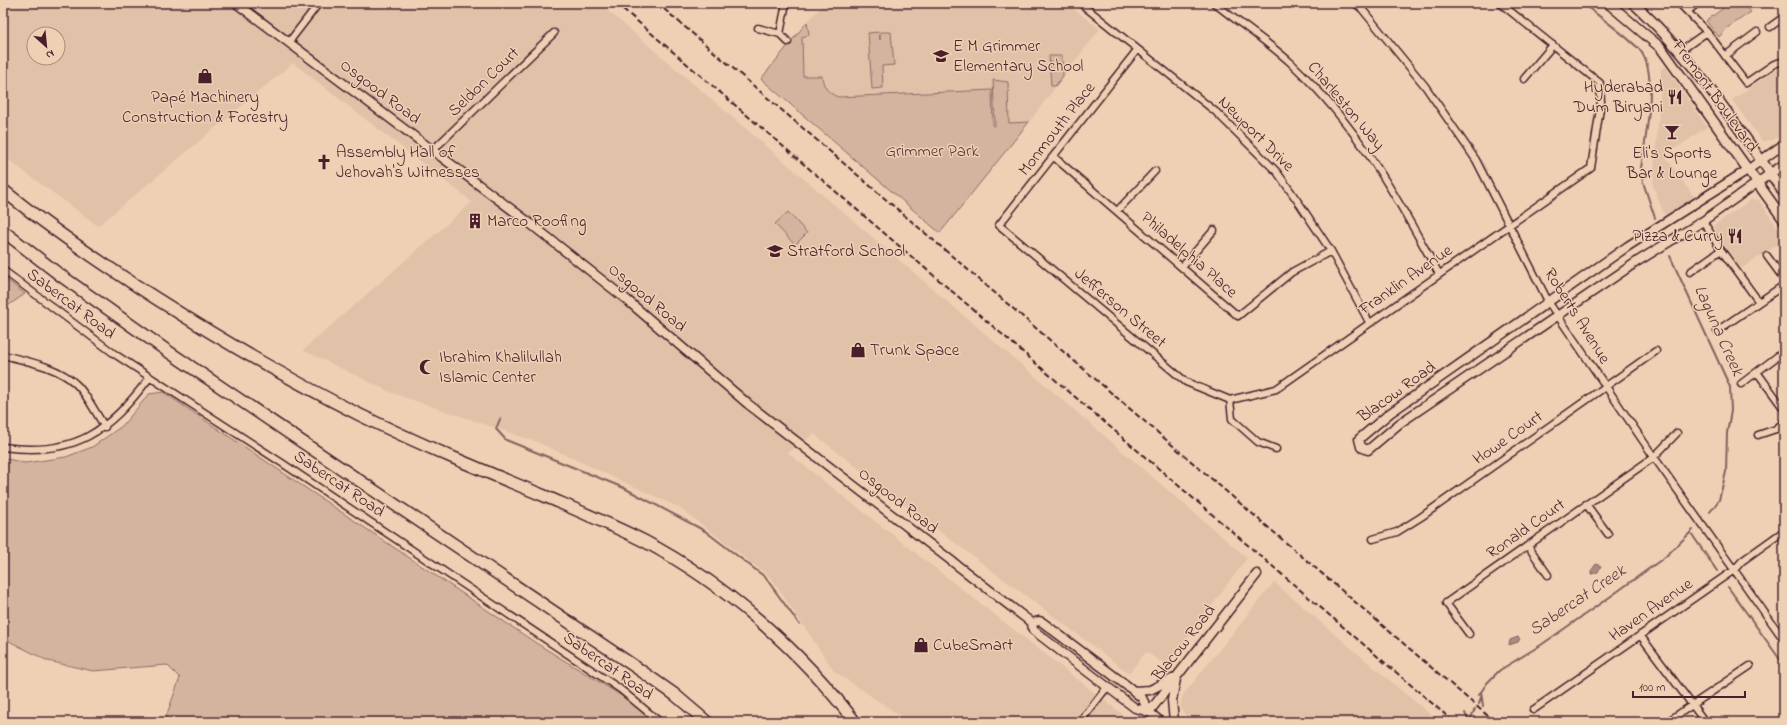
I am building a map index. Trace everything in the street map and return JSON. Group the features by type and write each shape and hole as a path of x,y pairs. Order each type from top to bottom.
{"highway":[{"path":"3,190 32,214 127,280 304,386 418,442 609,524 645,542 681,564 714,586 781,640 812,670 855,722"},
{"path":"3,231 60,276 115,315 637,668 674,694 707,722"}],"main road":[{"name":"Osgood Road","path":"236,3 527,220 627,300 748,404 1032,623 1033,630 1135,708 1149,712"},
{"name":"Fremont Boulevard","path":"1608,3 1661,48 1784,220"},
{"name":"Fremont Boulevard","path":"1633,3 1654,22 1680,51 1762,160 1784,193"},
{"name":"Blacow Road","path":"1784,144 1749,169 1628,246 1549,303 1390,413 1360,439 1362,447 1368,450 1400,423 1557,315 1638,261 1703,221 1784,164"},
{"name":"Blacow Road","path":"1149,712 1257,574"},
{"name":"Osgood Road","path":"1032,623 1039,621 1042,622 1134,691 1142,698 1149,712 1161,722"},
{"path":"1134,691 1157,688 1177,677"},
{"path":"1174,722 1172,700 1177,677"}],"street":[{"path":"289,42 319,3"},
{"path":"780,34 786,3"},
{"name":"Newport Drive","path":"1080,3 1216,112 1250,144 1276,172 1301,206 1331,252 1369,322"},
{"name":"Charleston Way","path":"1214,3 1290,63 1336,110 1372,157 1399,200 1439,274"},
{"name":"Roberts Avenue","path":"1355,3 1362,9 1428,91 1476,160 1549,303 1654,457 1784,640"},
{"path":"1500,3 1553,45 1524,79"},
{"path":"1679,3 1707,32 1746,83 1774,64 1784,60"},
{"path":"1688,11 1698,3"},
{"path":"1770,27 1784,17"},
{"path":"758,28 780,34 788,42"},
{"path":"1680,51 1707,32"},
{"path":"1725,56 1757,32"},
{"name":"Seldon Court","path":"433,150 554,33"},
{"name":"Franklin Avenue","path":"1230,400 1276,389 1369,322 1591,168 1601,102 1600,83 1553,45"},
{"name":"Monmouth Place","path":"999,225 1137,50"},
{"name":"Philadelphia Place","path":"1054,157 1238,316 1292,272 1331,252"},
{"path":"1117,211 1155,171"},
{"path":"1703,221 1721,250 1759,302"},
{"name":"Jefferson Street","path":"999,225 1186,382 1230,400"},
{"path":"1182,267 1214,230"},
{"path":"1690,272 1721,250"},
{"path":"1767,256 1784,279"},
{"name":"Sabercat Road","path":"3,270 83,331 620,689 660,722"},
{"path":"1718,331 1784,285"},
{"path":"1741,384 1783,352 1784,333"},
{"name":"Howe Court","path":"1373,539 1397,532 1421,517 1656,351"},
{"path":"3,355 26,360 64,375 78,386 105,427"},
{"path":"1757,372 1784,409"},
{"path":"3,447 27,450 68,446 105,427 129,404 150,377"},
{"path":"1230,400 1232,419 1258,442 1276,449"},
{"path":"1758,435 1771,431 1784,422"},
{"name":"Ronald Court","path":"1470,634 1446,602 1654,457 1677,433"},
{"path":"1586,504 1608,534"},
{"name":"Haven Avenue","path":"1533,710 1734,570 1742,561 1784,531"},
{"path":"1528,546 1548,575"},
{"path":"1640,635 1705,722"},
{"path":"1667,722 1750,666"},
{"path":"1080,722 1108,686"}],"shaded area":[{"path":"3,3 599,3 1247,558 1167,666 1146,652 1129,673 923,519 814,434 788,453 1132,722 909,722 834,671 771,578 680,508 537,442 392,393 303,350 472,202 293,63 98,226 3,156"},
{"name":"E M Grimmer Elementary School","path":"825,3 1066,3 1100,29 1029,122 993,126 991,90 838,97 831,94 822,83 803,76 802,37 809,35 807,22"},
{"path":"1665,66 1707,127 1665,156 1694,197 1665,216 1653,186 1661,69"},
{"path":"1778,68 1784,77 1784,132 1773,140 1762,141 1732,100"},
{"path":"1752,199 1759,200 1784,237 1784,240 1741,269 1713,226"},
{"path":"1596,564 1601,566 1598,572 1592,574 1591,571"},
{"path":"1274,582 1439,722 1193,722 1185,715 1180,706 1183,695"},
{"path":"1518,637 1520,639 1518,642 1509,645 1510,640"}],"green space":[{"path":"1730,3 1744,3 1751,12 1727,28 1719,37 1706,21"},
{"name":"Grimmer Park","path":"807,22 809,35 802,37 803,76 822,76 827,89 831,94 838,97 992,90 993,126 995,126 993,80 1008,82 1009,123 1029,122 940,233 761,79"},
{"path":"879,32 880,40 880,32 891,32 894,65 882,66 883,88 872,89 868,33"},
{"path":"1049,56 1062,56 1063,76 1055,86 1051,86"},
{"path":"788,212 807,233 795,245 775,224"},
{"path":"3,277 25,294 3,309"},
{"path":"163,392 536,643 664,722 164,722 180,678 167,665 93,671 48,661 3,638 3,458 25,463 66,457 92,447 122,426 149,394"}],"waterway":[{"name":"Laguna Creek","path":"1582,3 1619,31 1639,49 1645,60 1649,73 1650,89 1648,124 1641,168 1643,182 1655,218"},
{"name":"Laguna Creek","path":"1670,256 1730,387 1731,411 1727,433 1726,472 1719,500 1710,512"},
{"path":"500,419 496,429 506,440 624,488 705,531 765,577 799,624"},
{"name":"Sabercat Creek","path":"1479,695 1487,683 1500,670 1541,645 1614,594 1665,557 1693,530"},
{"name":"Laguna Creek","path":"1691,533 1717,571"},
{"name":"Laguna Creek","path":"1728,587 1784,665"},
{"name":"Sabercat Creek","path":"1481,692 1483,706"},
{"name":"Sabercat Creek","path":"1479,704 1481,697"},
{"name":"Sabercat Creek","path":"1469,722 1475,709"},
{"name":"Sabercat Creek","path":"1465,713 1469,722"}],"railway":[{"path":"616,3 1454,722"},
{"path":"657,3 1495,722"}],"place":[{"name":"E M Grimmer Elementary School","path":"941,56"},
{"name":"Papé Machinery Construction & Forestry","path":"205,76"},
{"name":"Hyderabad Dum Biryani","path":"1675,97"},
{"name":"Eli's Sports Bar & Lounge","path":"1672,132"},
{"name":"Assembly Hall of Jehovah's Witnesses","path":"324,162"},
{"name":"Marco Roofing","path":"475,221"},
{"name":"Pizza & Curry","path":"1735,236"},
{"name":"Stratford School","path":"775,251"},
{"name":"Trunk Space","path":"858,350"},
{"name":"Ibrahim Khalilullah Islamic Center","path":"427,367"},
{"name":"CubeSmart","path":"921,645"}]}
